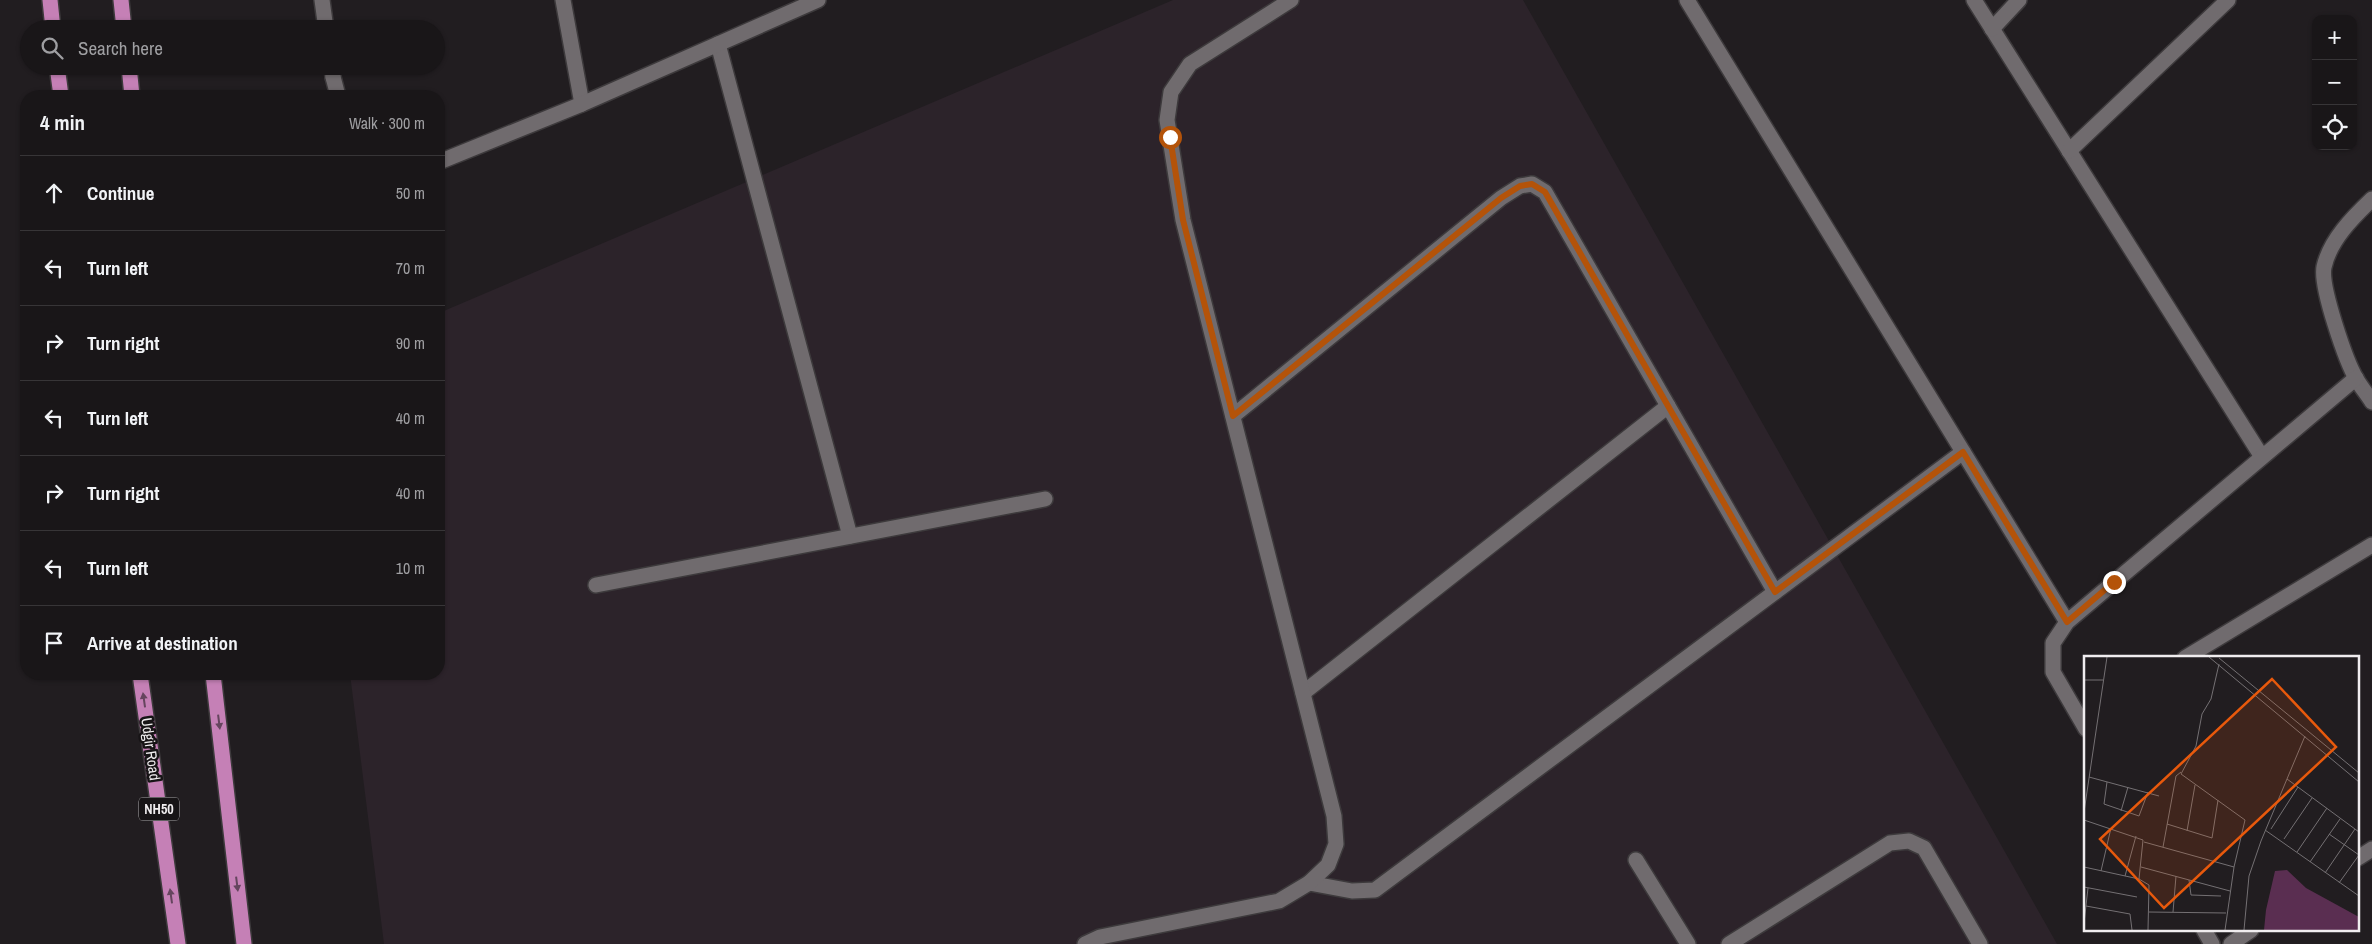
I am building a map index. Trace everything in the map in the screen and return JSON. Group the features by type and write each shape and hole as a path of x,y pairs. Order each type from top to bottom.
{"highway":[{"path":"50,0 52,20"},
{"path":"121,0 123,20"},
{"path":"58,75 59,90"},
{"path":"130,75 131,90"},
{"name":"Udgir Road","path":"141,680 178,944"},
{"path":"214,680 244,944"}],"street":[{"path":"322,0 325,20"},
{"path":"563,0 582,104"},
{"path":"445,160 582,104 818,0"},
{"path":"1085,944 1100,937 1279,901 1309,883 1328,865 1336,844 1334,816 1183,220 1167,120 1171,92 1190,64 1291,0"},
{"path":"1687,0 2067,622"},
{"path":"1974,0 2262,457"},
{"path":"1992,29 2019,0"},
{"path":"2069,151 2228,0"},
{"path":"718,44 850,536"},
{"path":"333,75 336,90"},
{"path":"1233,416 1501,198 1520,186 1532,184 1545,192 1775,592"},
{"path":"2372,199 2354,216 2332,247 2324,268 2327,302 2356,378 2372,402"},
{"path":"2084,723 2053,672 2053,643 2067,622 2356,378"},
{"path":"1303,693 1668,406"},
{"path":"1309,883 1352,891 1376,890 1963,452"},
{"path":"596,585 1045,499"},
{"path":"2188,656 2372,545"},
{"path":"1729,944 1890,843 1909,841 1924,848 1980,944"},
{"path":"2360,857 2372,849"},
{"path":"1636,860 1688,944"},
{"path":"2205,932 2212,944"},
{"path":"2231,944 2248,932"}],"shaded area":[{"path":"1173,0 1523,0 2057,944 384,944 351,680 445,680 445,310"}],"route":[{"path":"1170,137 1183,220 1233,416 1501,198 1520,186 1532,184 1545,192 1775,592 1963,452 2067,622 2114,582"}]}
